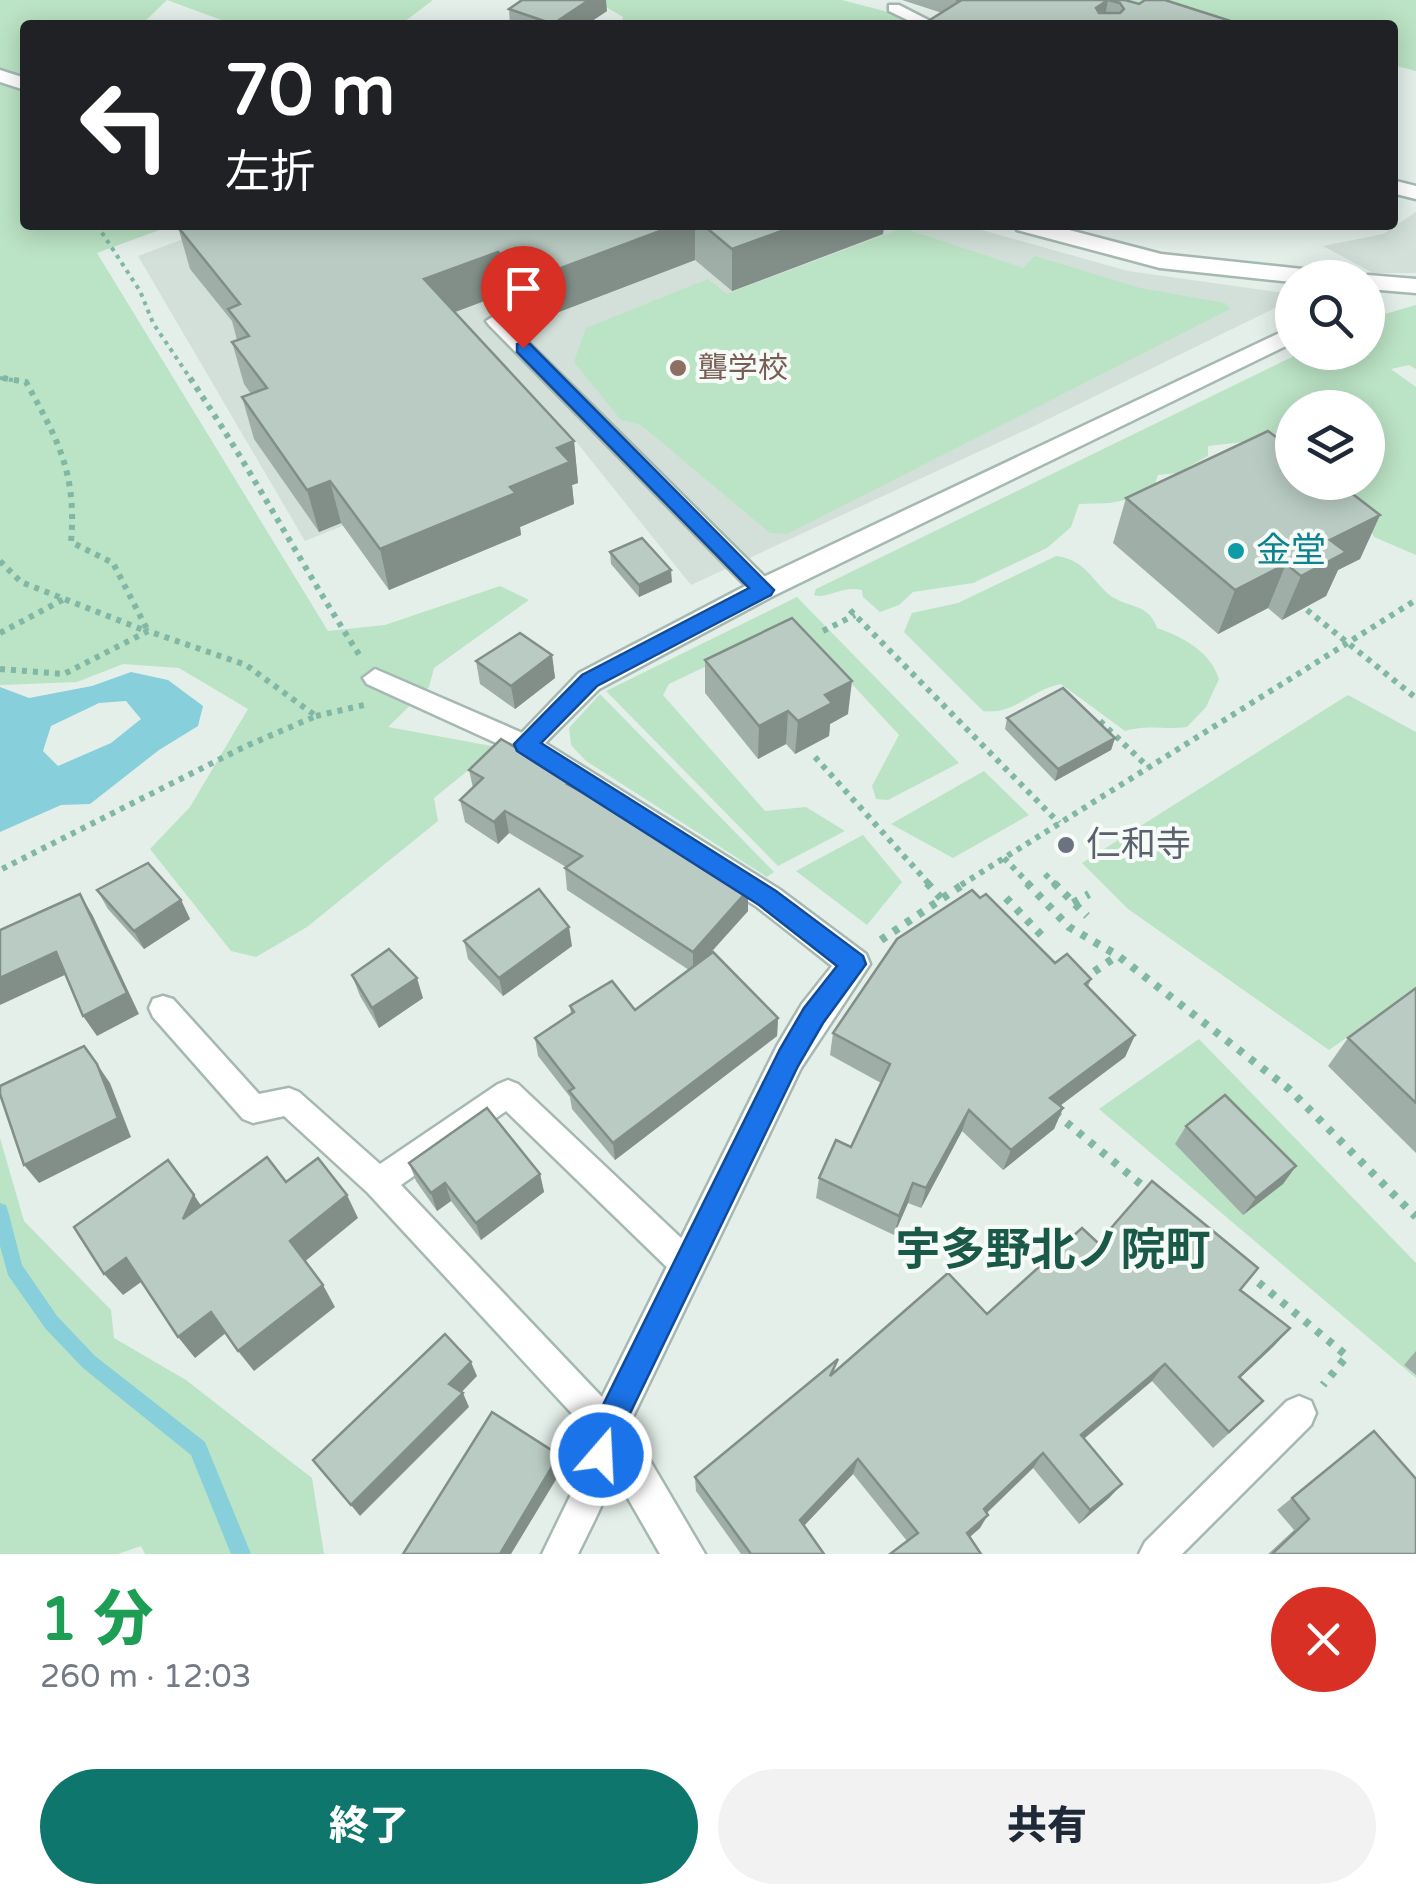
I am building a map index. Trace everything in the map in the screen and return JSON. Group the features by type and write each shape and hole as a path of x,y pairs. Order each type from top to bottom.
{"street":[{"path":"1044,230 1160,261 1275,273"},
{"path":"1385,287 1416,286"},
{"path":"684,1554 607,1427 789,1057 854,964 768,898 525,744 589,681 763,590 1275,342"}],"lane":[{"path":"894,8 919,20"},
{"path":"496,321 763,590"},
{"path":"375,678 525,744"},
{"path":"162,1008 253,1110 289,1102 379,1184 607,1427 594,1483 560,1554"},
{"path":"379,1184 508,1094 686,1264"},
{"path":"1157,1554 1300,1412"}],"path":[{"path":"100,230 140,291 152,322 234,443 315,586 375,678"},
{"path":"0,378 26,382 69,460 75,510 71,542 113,563 148,632"},
{"path":"0,561 22,582 148,632 246,665 316,716 244,747 0,870"},
{"path":"0,632 67,598"},
{"path":"880,942 940,898 1416,600"},
{"path":"1307,610 1416,698"},
{"path":"823,630 853,612 1058,823"},
{"path":"0,669 64,674 148,632"},
{"path":"1100,720 1148,767"},
{"path":"815,757 940,898"},
{"path":"1004,858 1069,927 1117,955 1289,1089 1416,1217"},
{"path":"1045,874 1087,916"},
{"path":"960,886 973,900"},
{"path":"1073,903 1088,894"},
{"path":"1006,898 1046,941"},
{"path":"1073,987 1117,955"},
{"path":"1046,1106 1150,1192"},
{"path":"1241,1268 1347,1356"}],"shaded area":[{"path":"1416,212 1416,273 1385,273 1385,260 1349,260 1323,246 1389,230 1398,230 1398,224"},
{"name":"聾学校","path":"208,230 982,230 1128,271 1275,292 1275,308 1030,428 691,585 570,434 305,541 138,256"}],"green space":[{"path":"0,0 167,0 146,20 20,20 20,230 159,230 97,253 328,631 385,625 500,586 529,600 434,668 429,687 388,727 497,747 434,798 438,821 307,927 256,957 231,951 150,849 190,807 248,709 179,668 123,664 77,682 0,685"},
{"path":"167,0 433,0 407,20 221,20"},
{"path":"605,0 842,0 904,20 622,20 606,7"},
{"path":"1125,0 1416,0 1416,71 1398,66 1398,20 1207,20"},
{"path":"898,230 909,230 1023,268 1035,256 1140,288 1225,303 1230,309 787,534 770,533 641,425 621,420 574,362 586,328 708,279 727,294"},
{"path":"1416,305 1416,369 1409,365 1391,369 1416,387 1416,555 1374,537 1365,518 1330,500 1385,500 1385,390 1275,390 1275,463 1252,441 1208,446 1208,456 1177,473 1158,475 1151,495 1079,504 1071,527 1047,548 973,583 913,592 899,605 880,612 863,597 862,590 814,595 816,589 1275,365 1275,370 1385,370 1385,314"},
{"path":"1056,556 1079,565 1107,593 1142,609 1157,628 1203,653 1219,679 1206,707 1187,727 1125,731 1061,684 1004,710 983,711 904,632 912,613 958,603"},
{"path":"797,597 959,763 888,800 876,799 872,786 899,735 804,632 784,629 669,684 663,695 765,811 806,807 845,831 778,866 606,691"},
{"path":"600,694 774,872 767,877 586,761 571,745 569,728"},
{"path":"1348,695 1416,732 1416,989 1329,1050 1128,909 1082,863"},
{"path":"984,771 1029,815 953,858 891,824"},
{"path":"863,835 902,882 867,925 796,871"},
{"path":"1199,1039 1416,1263 1416,1378 1099,1109"},
{"path":"0,1138 24,1221 111,1310 114,1338 186,1380 312,1478 324,1554 145,1554 141,1546 118,1554 0,1554"}],"water":[{"path":"131,672 168,680 203,706 198,726 159,750 90,804 61,805 0,832 0,687 29,698 92,686","holes":["126,701 141,719 111,743 58,766 43,751 51,726 99,703"]}],"building":[{"path":"522,0 589,0 559,20 541,20 509,9"},
{"path":"956,0 1108,0 1125,0 1139,4 1145,0 1165,0 1227,20 930,20 960,1","holes":["1108,0 1120,3 1124,9 1120,13 1099,13 1096,8"]},
{"path":"180,230 663,230 526,281 498,252 424,279 574,441 557,448 570,462 510,487 516,493 380,549 330,481 307,490 242,397 267,388 232,342 249,336 228,309 240,304"},
{"path":"709,230 784,230 732,249"},
{"path":"1268,431 1275,436 1275,500 1360,500 1380,515 1330,540 1346,552 1301,576 1286,564 1235,590 1126,498"},
{"path":"642,538 671,570 639,585 610,552"},
{"path":"792,618 852,681 825,695 832,703 798,721 788,711 759,726 705,660"},
{"path":"520,633 552,655 511,686 476,661"},
{"path":"1063,688 1115,738 1058,769 1007,718"},
{"path":"501,739 571,779 567,784 667,837 748,890 693,952 565,868 582,856 505,811 494,822 460,800 483,778 469,770"},
{"path":"148,863 181,900 134,931 97,890"},
{"path":"539,889 569,927 499,978 464,941"},
{"path":"972,890 980,898 986,894 1055,963 1067,954 1091,979 1085,984 1135,1035 1050,1098 1063,1108 1011,1150 969,1110 926,1188 913,1183 899,1216 819,1178 836,1140 851,1147 890,1064 833,1033 897,939"},
{"path":"80,894 127,993 83,1016 56,952 0,978 0,930"},
{"path":"389,949 417,978 372,1008 352,975"},
{"path":"713,952 778,1018 613,1143 569,1091 574,1088 535,1038 574,1012 570,1006 612,981 635,1010"},
{"path":"1416,988 1416,1103 1348,1038"},
{"path":"84,1046 97,1064 118,1118 24,1165 0,1086"},
{"path":"1225,1095 1296,1166 1256,1198 1186,1126"},
{"path":"487,1108 540,1174 476,1223 445,1183 431,1193 409,1163"},
{"path":"267,1157 286,1182 318,1158 347,1195 290,1241 323,1285 238,1351 211,1312 178,1337 126,1258 104,1274 74,1227 168,1160 194,1195 183,1219"},
{"path":"1152,1181 1258,1268 1240,1290 1290,1328 1239,1377 1263,1401 1229,1432 1165,1364 1081,1435 1122,1484 1090,1510 1043,1453 984,1509 988,1515 967,1533 981,1554 890,1554 918,1533 858,1459 800,1520 824,1554 751,1554 695,1477 838,1359 830,1376 948,1273 987,1314 1082,1228 1098,1243"},
{"path":"445,1334 471,1362 449,1384 463,1393 351,1505 313,1460"},
{"path":"492,1412 559,1455 500,1554 403,1554"},
{"path":"1374,1431 1416,1479 1416,1554 1272,1554 1309,1519 1292,1498"}],"waterway":[{"path":"0,1211 14,1269 51,1322 89,1362 198,1449 241,1554"}],"place":[{"name":"聾学校","path":"678,368"},
{"name":"金堂","path":"1236,551"},
{"name":"仁和寺","path":"1066,845"}],"district":[{"name":"宇多野北ノ院町","path":"1053,1251"}],"route":[{"path":"523,348 763,590 589,681 525,744 768,898 854,964 789,1057 607,1427 601,1455"}]}
